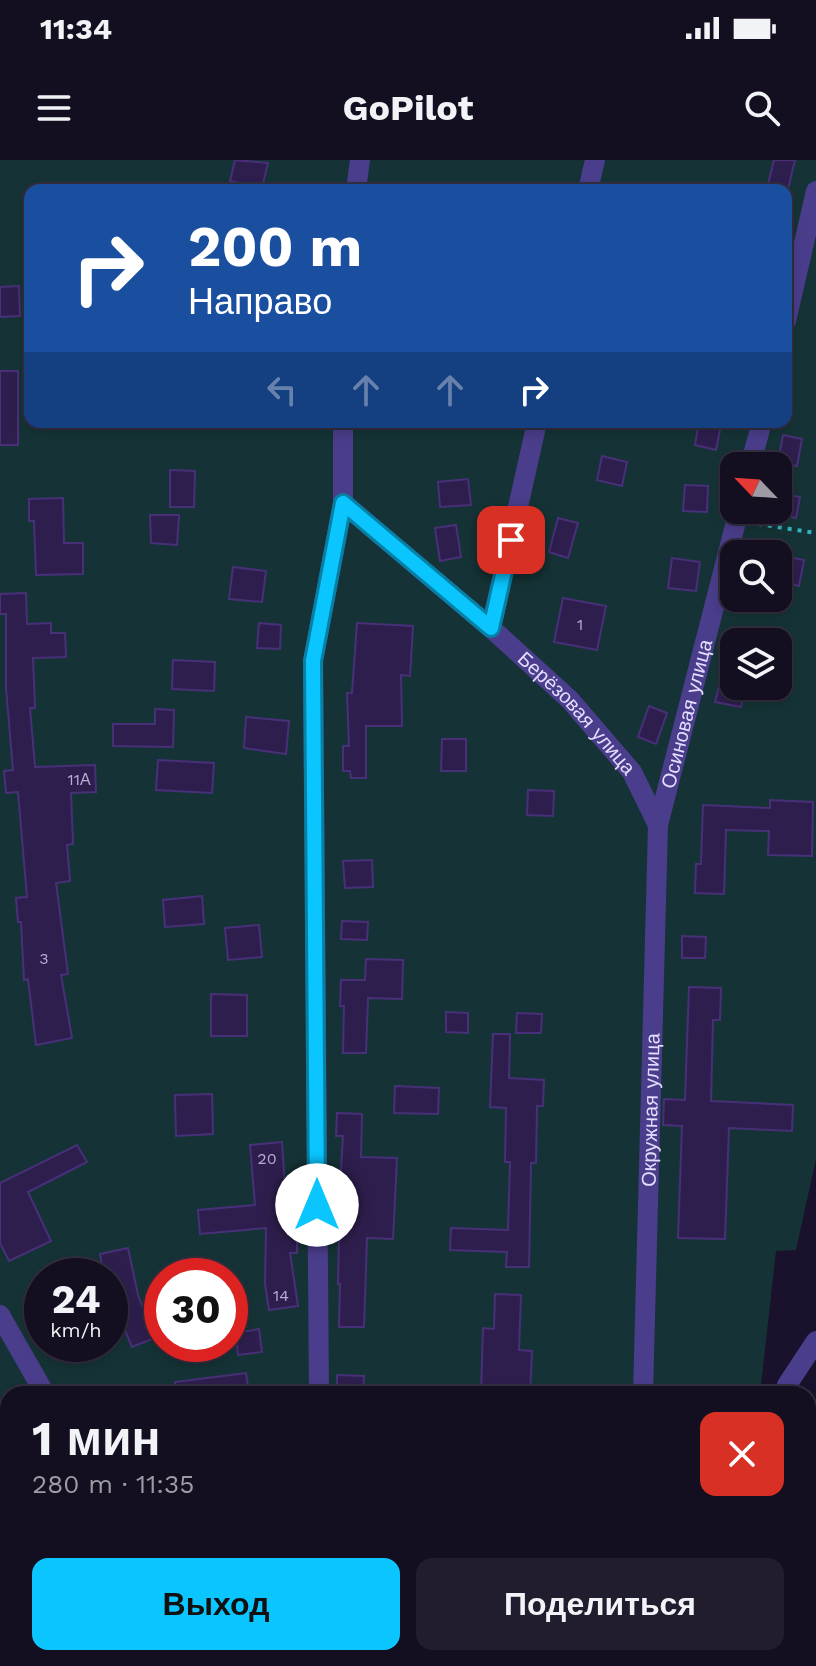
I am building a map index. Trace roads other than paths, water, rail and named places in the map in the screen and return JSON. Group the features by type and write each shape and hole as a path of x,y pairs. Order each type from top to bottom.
{"street":[{"path":"357,184 360,160"},
{"path":"589,184 595,160"},
{"path":"792,295 816,191"},
{"path":"319,1386 313,661 343,503 343,428"},
{"path":"491,628 536,428"},
{"path":"754,452 760,428"},
{"name":"Берёзовая улица","path":"343,503 491,628 570,700 632,772 658,825"},
{"name":"Осиновая улица","path":"658,825 736,524"},
{"name":"Окружная улица","path":"643,1386 658,825"},
{"path":"0,1315 40,1386"},
{"path":"787,1386 816,1341"}]}
